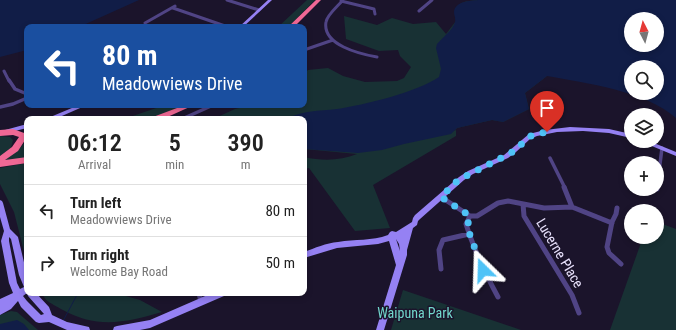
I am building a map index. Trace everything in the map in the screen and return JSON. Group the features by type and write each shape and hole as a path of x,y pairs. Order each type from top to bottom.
{"highway":[{"path":"295,24 319,0"},
{"path":"164,116 184,108"},
{"path":"171,116 186,108"},
{"path":"2,132 16,132 24,135"},
{"path":"0,160 15,149 24,138"},
{"path":"0,164 24,160"}],"main road":[{"path":"244,24 270,0"},
{"path":"57,116 77,108"},
{"path":"2,132 24,127"},
{"path":"307,254 334,245 378,242 394,236 412,223 456,182 511,153 526,139 535,134 554,131 597,129 624,134"},
{"path":"662,148 676,154"},
{"path":"0,203 7,231 5,241 6,251 13,283 18,295 26,307 39,319 51,320 67,326 86,330"},
{"path":"380,330 403,255 403,248 412,223"},
{"path":"7,231 14,237 24,278"},
{"path":"394,236 403,248"},
{"path":"394,236 400,263"},
{"path":"0,303 24,291"},
{"path":"0,311 8,306 18,295"},
{"path":"34,296 46,310 51,320"},
{"path":"117,330 133,329 166,318 214,296"}],"street":[{"path":"227,0 259,10"},
{"path":"419,11 432,0"},
{"path":"375,14 374,9 342,1 325,22 327,32 333,40 345,48 377,57"},
{"path":"145,23 174,7 220,24"},
{"path":"307,49 333,40"},
{"path":"4,71 15,90 21,94 24,94"},
{"path":"0,107 24,99"},
{"path":"189,116 207,108"},
{"path":"661,156 662,148"},
{"path":"550,158 569,197 572,208"},
{"path":"441,197 470,216 477,216 493,205 503,201 544,208 572,208 612,223"},
{"name":"Lucerne Place","path":"523,204 524,216 572,295 579,314"},
{"path":"617,208 617,216 612,223 606,244 607,250 621,264"},
{"path":"470,216 466,224 469,234 483,270 498,297"},
{"path":"441,269 439,250 441,242 443,240 469,234"},
{"path":"200,296 201,302"}],"green space":[{"path":"307,0 315,0 291,24 281,24"},
{"path":"478,0 482,76 307,118 307,116 220,116 239,108 307,108 308,70 328,68 343,76 365,82 397,81 404,78 411,67 400,56 398,50 379,51 346,39 344,16 377,25 392,18 413,24 436,22 446,34 456,21 455,15 457,7 463,2"},
{"path":"547,76 525,93 529,109 503,122 492,120 457,128 454,131 456,130 456,136 373,185 390,228 355,231 309,168 307,168 307,157 331,160 357,154 307,148"},
{"path":"156,108 178,108 158,116 133,116"},
{"path":"0,136 10,137 13,140 11,148 0,157"},
{"path":"24,143 24,158 3,161"},
{"path":"24,164 24,251 14,212 0,184 0,168"},
{"path":"664,225 676,229 676,330 610,330 641,244 664,244"},
{"name":"Waipuna Park","path":"403,290 521,330 391,330"},
{"path":"43,296 126,296 140,300 162,312 136,319 99,322 74,315 47,301"},
{"path":"11,311 17,312 38,330 0,330 0,315"}],"water":[{"path":"0,0 139,0 86,24 24,24 24,51 0,57"},
{"path":"478,0 676,0 676,118 664,110 664,108 646,100 664,100 664,60 624,60 624,93 597,85 547,76 525,93 529,109 503,122 492,120 457,128 451,134 382,150 358,153 307,149 307,116 293,116 305,112 348,107 390,97 418,88 439,77 441,69 436,48 437,44 454,25 455,8 463,2"},
{"path":"17,320 24,324 29,330 0,330 0,324"}],"waterway":[{"path":"63,321 76,296"}],"route":[{"path":"483,270 466,224 470,216 441,197 456,182 492,162 507,156 532,135 547,132"}]}
